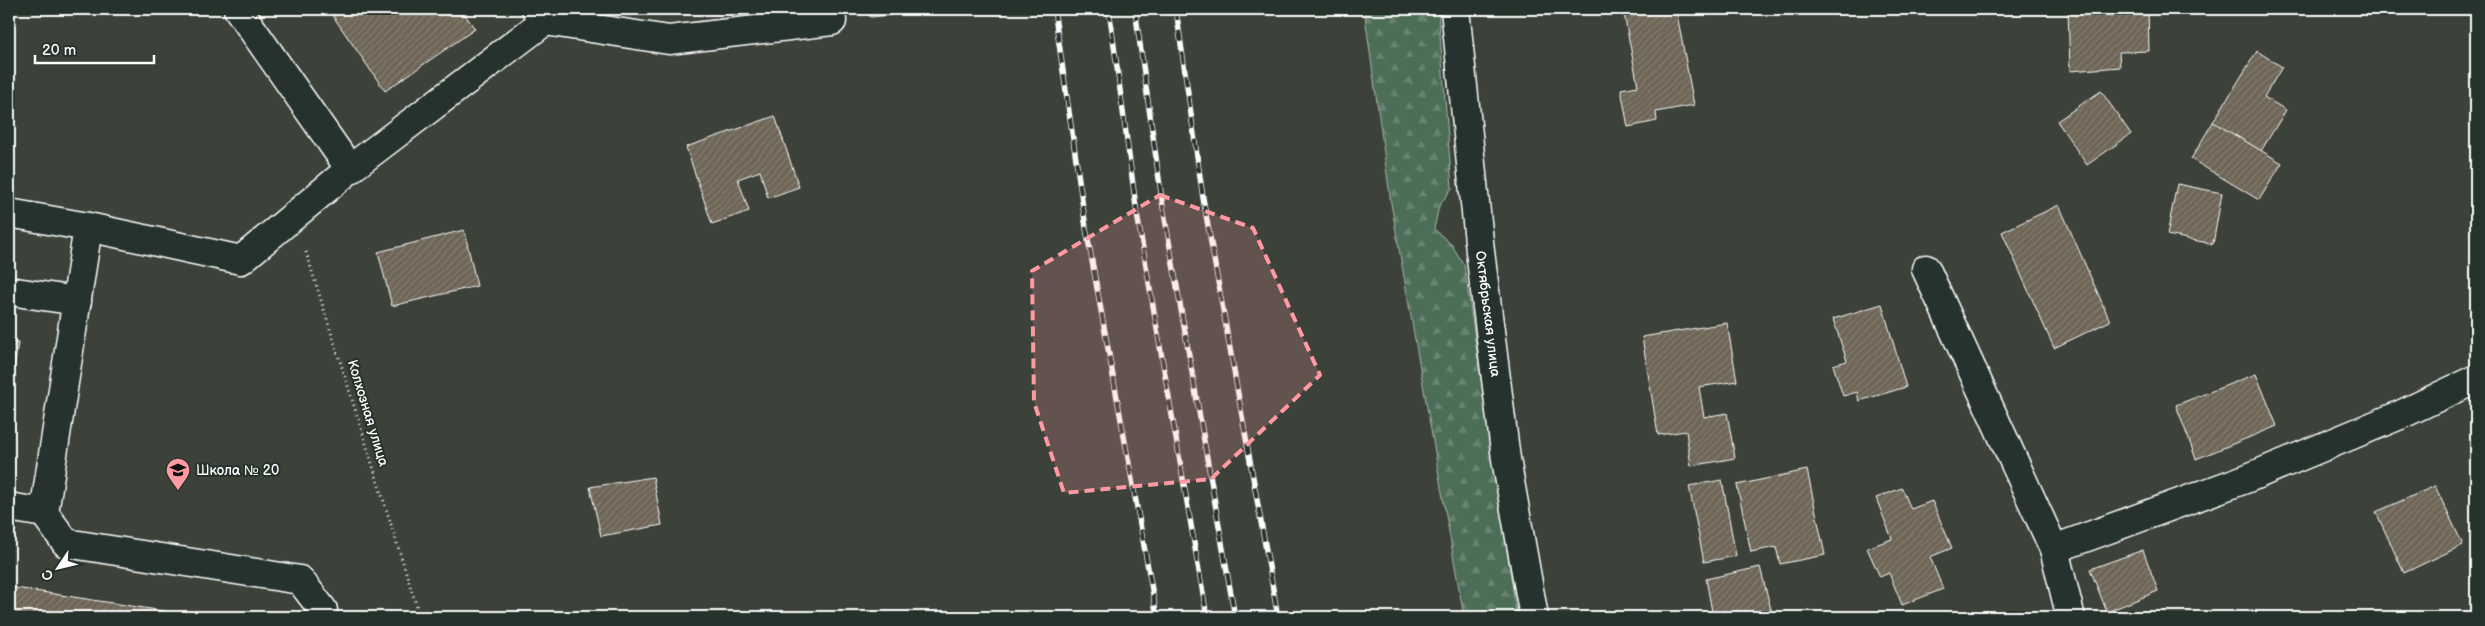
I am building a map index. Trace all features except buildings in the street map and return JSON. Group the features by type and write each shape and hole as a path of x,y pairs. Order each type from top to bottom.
{"street":[{"path":"238,9 350,169"},
{"path":"9,213 88,226 241,260 540,15 669,40 832,21 831,9"},
{"name":"Октябрьская улица","path":"1455,9 1480,252 1506,459 1534,617"},
{"path":"44,513 88,226"},
{"path":"1926,269 2054,549 2065,616"},
{"path":"9,291 76,301"},
{"path":"2054,549 2248,478 2400,414 2476,379"},
{"path":"9,507 44,513 66,543 300,580 323,610 322,617"}],"path":[{"name":"Колхозная улица","path":"294,216 420,617"}],"highlighted area":[{"path":"1160,195 1253,228 1320,375 1211,479 1064,493 1034,402 1032,271"}],"green space":[{"path":"1364,9 1438,9 1452,188 1439,206 1434,229 1452,245 1464,265 1517,617 1464,617 1391,203"}],"railway":[{"path":"1054,9 1086,228 1157,617"},
{"path":"1109,9 1137,214 1207,617"},
{"path":"1135,9 1163,207 1235,617"},
{"path":"1176,9 1203,198 1278,617"}],"place":[{"name":"Школа № 20","path":"178,491"}]}
